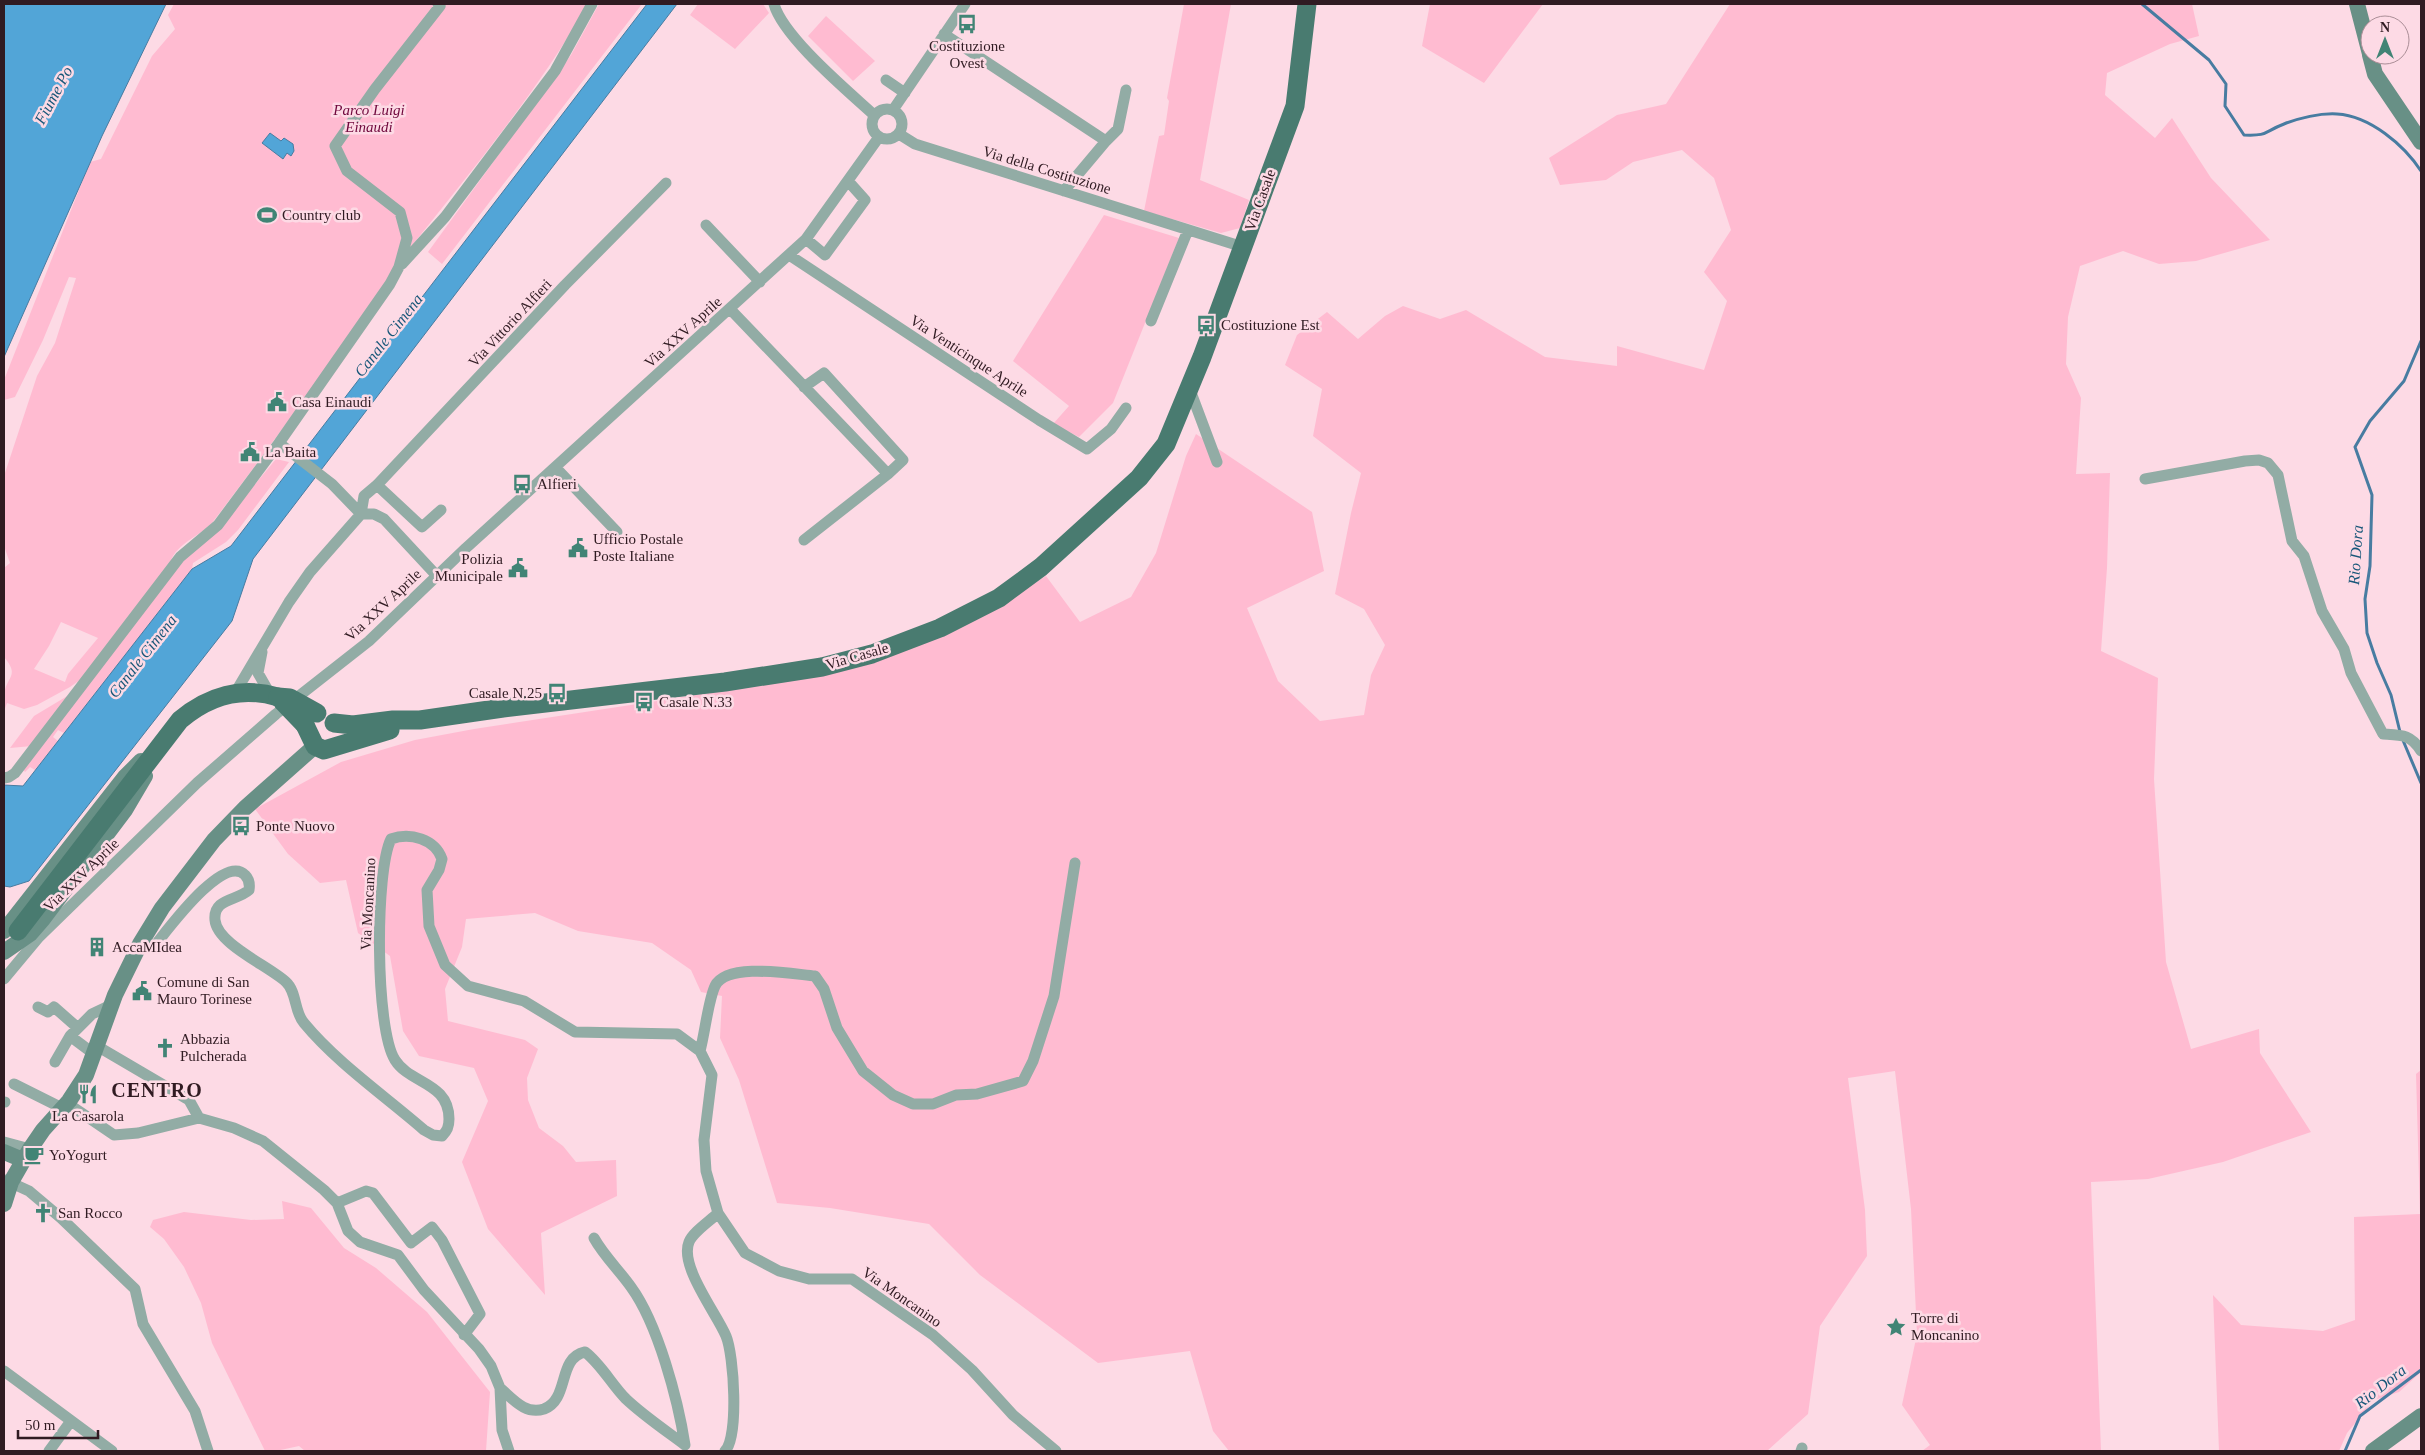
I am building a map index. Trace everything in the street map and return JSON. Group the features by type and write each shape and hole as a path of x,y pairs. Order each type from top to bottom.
{"main road":[{"name":"Via Casale","path":"420,720 724,682 822,667 872,654 940,628 999,598 1041,567 1139,478 1166,444 1190,390 1295,106 1307,4"},
{"path":"18,932 161,743 189,712 212,699 235,693 274,696 319,728 340,731 337,745 420,720"},
{"path":"319,728 393,720 420,720"}],"street":[{"path":"399,267 407,238 400,212 347,171 335,146 375,89 440,6 438,4"},
{"path":"4,778 15,773 180,557 218,525 279,443 399,267 445,217 555,71 592,4"},
{"path":"774,4 777,16 806,49 874,116"},
{"path":"893,110 965,4"},
{"path":"944,34 1106,141"},
{"path":"2373,65 2375,74 2421,142"},
{"path":"886,80 905,93"},
{"path":"1064,191 1118,129 1127,110 1126,90"},
{"path":"885,109 893,110 902,121 899,134 887,140 879,137 872,129 874,116 885,109"},
{"name":"Via della Costituzione","path":"899,134 915,144 1243,247"},
{"name":"Via XXV Aprile","path":"4,979 39,936 196,783 276,714 369,641 437,576 806,239 879,137"},
{"path":"806,239 825,255 865,200 848,181"},
{"name":"Via Vittorio Alfieri","path":"235,693 254,657 264,645 288,602 310,572 361,514 364,496 378,485 566,284 666,183"},
{"path":"706,225 760,282"},
{"path":"1151,321 1188,230"},
{"name":"Via Venticinque Aprile","path":"789,255 1087,449 1111,428 1126,408"},
{"path":"730,309 888,474"},
{"path":"804,387 824,374 903,460 804,540"},
{"path":"1190,390 1217,462"},
{"path":"846,430 863,415"},
{"path":"279,443 324,478 361,514 374,514 384,519 437,576"},
{"path":"2145,479 2245,461 2259,460 2268,463 2278,475 2292,541 2304,556 2322,611 2344,649 2351,673 2383,734 2399,735 2414,740 2421,751"},
{"path":"556,468 617,532"},
{"path":"378,485 422,527 441,510"},
{"name":"Via Vittorio Alfieri","path":"264,645 258,673 274,696"},
{"path":"4,1204 8,1181 43,1130 64,1106 86,1074 111,1005 140,944 162,908 214,840 319,728"},
{"name":"Via Moncanino","path":"140,944 148,948 156,944 211,881 224,872 236,870 244,873 248,881 248,890 226,900 216,910 215,922 222,935 286,982 302,1021 324,1044 424,1130 433,1135 442,1136 447,1131 449,1124 447,1107 437,1092 427,1082 408,1072 395,1060 384,1031 381,1005 380,954 385,856 392,839 410,835 434,846 440,852 441,864 427,890 429,926 445,965 468,986 524,1002 575,1032 676,1034 700,1050 712,1075 704,1140 706,1171 718,1212 745,1253 778,1271 809,1278 852,1278 933,1335 972,1370 1013,1415 1056,1451"},
{"path":"700,1050 715,986 722,977 735,972 815,976 824,989 837,1028 863,1071 893,1095 913,1104 933,1104 956,1095 977,1094 1023,1081 1033,1061 1054,996 1075,863"},
{"path":"4,952 18,932"},
{"path":"55,1062 74,1032 92,1014 111,1005"},
{"path":"38,1007 48,1012 54,1008 74,1032 96,1050 189,1100 199,1118"},
{"path":"14,1084 64,1106 114,1135 138,1134 199,1118 234,1128 263,1141 324,1190 337,1203 348,1230 360,1242 398,1255 424,1290 479,1349 491,1366 500,1388 502,1430 509,1451"},
{"path":"4,1142 27,1155"},
{"path":"4,1152 27,1155"},
{"path":"8,1181 29,1191 61,1218 135,1289 142,1324 195,1411 208,1451"},
{"path":"337,1203 366,1191 373,1194 412,1243 432,1227 442,1240 480,1314 464,1335"},
{"path":"718,1212 689,1241 687,1254 694,1275 726,1336 731,1360 733,1421 729,1447 725,1451"},
{"path":"594,1238 603,1253 631,1287 645,1314 679,1406 689,1448"},
{"path":"500,1388 520,1406 531,1411 551,1406 560,1395 570,1360 577,1354 585,1352 626,1398 646,1417 689,1448"},
{"path":"4,1371 112,1451"},
{"path":"2374,1451 2421,1416"},
{"path":"49,1451 71,1421"}],"green space":[{"name":"Parco Luigi Einaudi","path":"174,4 588,4 567,39 520,107 394,268 363,316 258,462 210,525 178,549 170,563 90,673 70,687 37,705 24,709 7,703 4,711 4,694 12,672 9,663 4,657 4,568 10,563 4,546 4,476 37,376 55,343 76,278 69,277 43,340 15,397 4,400 4,380 90,162 101,159 152,56 175,29 168,15","holes":["61,622 98,638 68,674 65,682 34,669 49,646"]},
{"path":"599,4 642,4 442,264 428,252 571,55"},
{"path":"698,4 763,4 769,13 735,49 690,15"},
{"path":"1184,4 1231,4 1200,180 1249,200 1240,228 1221,233 1144,211 1159,136 1164,135 1169,101 1167,98"},
{"path":"1430,4 1543,4 1484,83 1422,46"},
{"path":"1730,4 2192,4 2199,36 2170,44 2107,73 2105,95 2155,138 2172,118 2211,178 2270,240 2196,261 2159,264 2123,251 2080,266 2068,317 2066,364 2081,398 2076,474 2110,473 2107,568 2101,651 2158,678 2154,779 2166,962 2191,1049 2259,1029 2260,1053 2311,1132 2223,1162 2148,1179 2091,1182 2101,1451 1922,1451 1930,1445 1902,1405 1917,1334 1911,1209 1895,1071 1848,1078 1865,1210 1867,1256 1820,1326 1808,1414 1767,1451 1229,1451 1213,1431 1190,1351 1098,1363 980,1275 929,1224 830,1208 777,1203 739,1080 720,1038 722,996 701,992 691,970 652,943 578,931 535,913 466,919 462,947 445,989 448,1021 525,1040 538,1049 527,1078 528,1100 539,1128 563,1146 576,1162 616,1160 617,1196 541,1233 545,1295 488,1229 462,1162 488,1101 474,1068 419,1056 403,1031 390,956 358,933 346,880 320,883 288,854 255,809 341,762 415,740 474,729 755,686 1002,603 1046,576 1080,622 1131,597 1156,553 1186,456 1196,434 1312,512 1324,571 1247,608 1278,681 1320,721 1364,715 1371,675 1385,645 1364,609 1335,594 1361,473 1313,436 1322,389 1285,365 1297,335 1327,312 1358,339 1385,316 1403,306 1440,319 1466,310 1545,357 1617,366 1617,346 1704,370 1727,301 1704,272 1731,230 1714,178 1682,150 1633,162 1606,180 1560,185 1549,158 1617,115 1666,104"},
{"path":"826,16 875,61 853,81 808,36"},
{"path":"1104,215 1179,238 1113,403 1079,437 1053,424 1069,406 1013,361"},
{"path":"276,459 289,462 238,530 226,542 193,563 192,569 64,733 58,730 53,737 58,741 35,770 30,767 25,772 23,769 170,573 221,525"},
{"path":"74,692 32,746 10,748 34,716"},
{"path":"2421,1070 2421,1372 2399,1392 2374,1400 2347,1433 2339,1451 2219,1451 2213,1295 2241,1325 2323,1331 2355,1320 2354,1217 2420,1214 2416,1074"},
{"path":"282,1201 311,1208 344,1248 376,1268 427,1312 490,1392 486,1451 305,1451 299,1446 276,1451 265,1451 212,1343 201,1303 184,1267 164,1239 150,1227 153,1220 184,1212 251,1220 284,1219"}],"water":[{"name":"Fiume Po","path":"4,4 166,4 102,136 4,357"},
{"name":"Canale Cimena","path":"647,4 677,4 253,559 232,621 29,881 10,887 4,886 4,785 23,786 192,569 231,546"},
{"path":"270,133 281,141 284,138 293,144 294,151 291,156 287,153 283,159 262,143"}],"waterway":[{"name":"Rio Dora","path":"2142,4 2209,60 2226,84 2225,106 2244,135 2266,133 2277,127 2310,116 2324,114 2349,116 2362,120 2385,133 2405,151 2421,171"},
{"name":"Rio Dora","path":"2400,732 2391,695 2377,663 2367,633 2365,599 2370,566 2372,495 2355,447 2370,421 2404,381 2421,341"},
{"name":"Rio Dora","path":"2402,738 2421,783"},
{"name":"Rio Dora","path":"2345,1451 2360,1416 2421,1370"}],"place":[{"name":"Costituzione Ovest","path":"967,24"},
{"name":"Country club","path":"267,215"},
{"name":"Costituzione Est","path":"1206,325"},
{"name":"Casa Einaudi","path":"277,402"},
{"name":"La Baita","path":"250,452"},
{"name":"Alfieri","path":"522,484"},
{"name":"Ufficio Postale Poste Italiane","path":"578,548"},
{"name":"Polizia Municipale","path":"518,568"},
{"name":"Casale N.25","path":"557,693"},
{"name":"Casale N.33","path":"644,702"},
{"name":"Ponte Nuovo","path":"241,826"},
{"name":"AccaMIdea","path":"97,947"},
{"name":"Comune di San Mauro Torinese","path":"142,991"},
{"name":"Abbazia Pulcherada","path":"165,1048"},
{"name":"La Casarola","path":"88,1094"},
{"name":"YoYogurt","path":"34,1155"},
{"name":"San Rocco","path":"43,1213"},
{"name":"Torre di Moncanino","path":"1896,1327"}],"district":[{"name":"CENTRO","path":"157,1090"}]}
